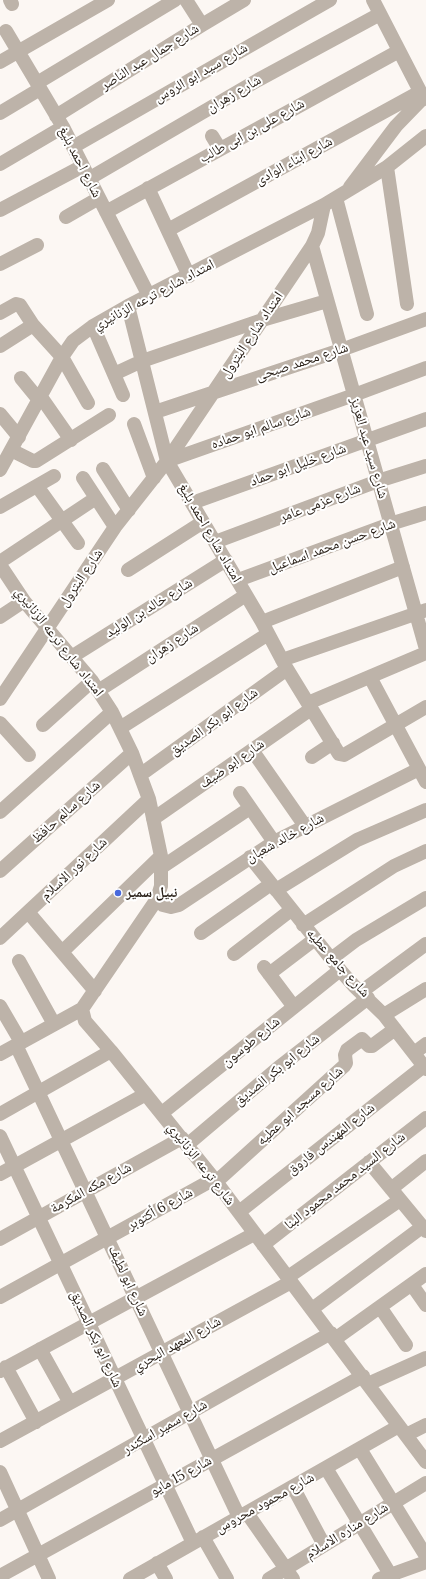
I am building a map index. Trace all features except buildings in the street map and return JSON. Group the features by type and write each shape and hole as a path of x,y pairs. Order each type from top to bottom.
{"street":[{"path":"0,62 108,0"},
{"path":"0,113 38,86 175,0"},
{"path":"186,0 202,25"},
{"name":"شارع جمال عبد الناصر","path":"0,164 202,25 244,0"},
{"name":"شارع سيد ابو الروس","path":"73,147 330,0"},
{"path":"372,0 423,97"},
{"name":"شارع زهران","path":"0,210 86,172 380,14"},
{"name":"شارع احمد بليغ","path":"6,31 73,147 149,296"},
{"name":"شارع على بن ابى طالب","path":"106,212 399,51"},
{"name":"امتداد شارع ترعه الزنانيري","path":"335,198 396,126 423,97"},
{"name":"شارع ابناء الوادى","path":"168,230 423,97"},
{"path":"212,136 220,149"},
{"name":"امتداد شارع ترعه الزنانيري","path":"0,470 62,357 73,341 93,326 128,306 189,276 335,198 387,167 426,140"},
{"path":"387,167 407,304"},
{"path":"148,188 189,276"},
{"path":"66,217 99,198"},
{"path":"335,198 367,314"},
{"name":"امتداد شارع البترول","path":"168,461 312,246 335,198"},
{"path":"0,264 37,244"},
{"name":"شارع سيد عبد العزيز","path":"312,246 390,524 403,567 421,612 426,649"},
{"path":"114,374 142,362 262,320 327,301"},
{"path":"0,313 16,304 20,305 33,325 62,357 88,403"},
{"name":"امتداد شارع احمد بليغ","path":"128,306 168,461 238,580 285,665 339,754 344,756 395,727"},
{"name":"شارع محمد صبحى","path":"155,412 215,390 341,350 426,319"},
{"path":"0,346 33,325"},
{"path":"93,326 123,395"},
{"name":"شارع سالم ابو حماده","path":"168,461 426,368"},
{"path":"21,378 40,399 71,440"},
{"path":"0,414 19,437"},
{"path":"11,450 33,461 36,461 109,415"},
{"name":"شارع خليل ابو حماد","path":"192,503 426,419"},
{"path":"134,424 154,478"},
{"name":"شارع البترول","path":"0,699 115,527 168,461"},
{"name":"شارع عزمى عامر","path":"215,542 378,481 426,466"},
{"path":"103,469 129,510"},
{"path":"0,507 54,476"},
{"path":"83,478 115,527"},
{"path":"37,486 63,520 78,543"},
{"path":"0,564 96,498"},
{"name":"شارع حسن محمد اسماعيل","path":"238,580 390,524 426,513"},
{"path":"128,570 203,522"},
{"name":"شارع خالد بن الوليد","path":"73,656 226,560"},
{"name":"امتداد شارع ترعه الزنانيري","path":"0,564 4,581 73,656 112,712 132,753 149,799 161,862"},
{"path":"120,728 265,628 403,567"},
{"name":"شارع زهران","path":"43,725 95,686 246,595"},
{"path":"0,617 24,601"},
{"name":"شارع ابو بكر الصديق","path":"140,775 285,665 421,612"},
{"name":"شارع ابو ضيف","path":"153,819 252,750 310,706 370,677 426,653"},
{"path":"370,677 395,727 420,762 426,782"},
{"path":"395,727 426,707"},
{"path":"0,812 112,712"},
{"path":"0,723 29,755"},
{"path":"312,757 333,743"},
{"path":"252,750 305,826"},
{"name":"شارع سالم حافظ","path":"0,871 132,753"},
{"name":"شارع خالد شعبان","path":"157,899 163,905 171,907 179,905 274,842 420,762"},
{"path":"240,794 274,842"},
{"name":"شارع نور الاسلام","path":"0,938 149,799"},
{"path":"62,952 161,862 250,808"},
{"path":"201,932 273,887 357,840 426,810"},
{"path":"303,925 394,866 426,851"},
{"name":"شارع جامع عطيه","path":"250,857 303,925 336,964 384,1015 425,1067"},
{"path":"0,1054 82,1009 157,899 161,886 161,862"},
{"name":"شارع طوسون","path":"162,1113 294,1007 336,964 356,940 426,898"},
{"path":"234,954 291,910"},
{"path":"28,912 95,991"},
{"path":"294,1007 266,970 315,939"},
{"name":"شارع ابو بكر الصديق","path":"185,1141 278,1068 426,944"},
{"path":"19,961 54,1024"},
{"path":"384,1015 426,988"},
{"name":"شارع ابو لطيف","path":"0,1006 19,1043 39,1092 212,1459 243,1515 290,1574"},
{"name":"شارع ترعه الزنانيري","path":"82,1009 85,1021 185,1141 254,1234 333,1336 426,1462"},
{"name":"شارع مسجد ابو عطيه","path":"215,1180 344,1066 346,1064 345,1054 347,1050 362,1039 369,1046 372,1046 395,1029"},
{"path":"414,1053 426,1044"},
{"path":"0,1114 111,1051"},
{"name":"شارع المهندس فاروق","path":"239,1212 425,1067"},
{"path":"0,1174 146,1094"},
{"name":"شارع السيد محمد محمود البنا","path":"263,1245 426,1118"},
{"name":"شارع ابو بكر الصديق","path":"0,1136 165,1485 198,1540 227,1579"},
{"name":"شارع مكه المكرمة","path":"0,1238 86,1191 185,1141"},
{"path":"312,1309 424,1229 369,1162"},
{"path":"391,1189 425,1165"},
{"name":"شارع 6 أكتوبر","path":"0,1297 215,1180"},
{"name":"شارع المعهد البحري","path":"0,1441 162,1353 290,1279 400,1200"},
{"path":"36,1422 3,1369 254,1234"},
{"path":"333,1336 380,1308 426,1274"},
{"path":"412,1285 426,1305"},
{"path":"380,1308 406,1345"},
{"name":"شارع سمير اسكندر","path":"0,1520 190,1412 333,1336"},
{"path":"40,1349 70,1403"},
{"name":"شارع 15 مايو","path":"0,1576 212,1459 366,1380 426,1358"},
{"name":"شارع محمود محروس","path":"130,1579 360,1449 402,1431 426,1425"},
{"path":"360,1449 426,1556"},
{"path":"326,1468 359,1523 385,1577 426,1562"},
{"path":"0,1472 49,1579"},
{"name":"شارع مناره الاسلام","path":"269,1579 290,1574 324,1545 426,1483"},
{"path":"293,1487 324,1545"},
{"path":"157,1564 166,1579"}],"place":[{"name":"نبيل سمير","path":"118,893"}]}
